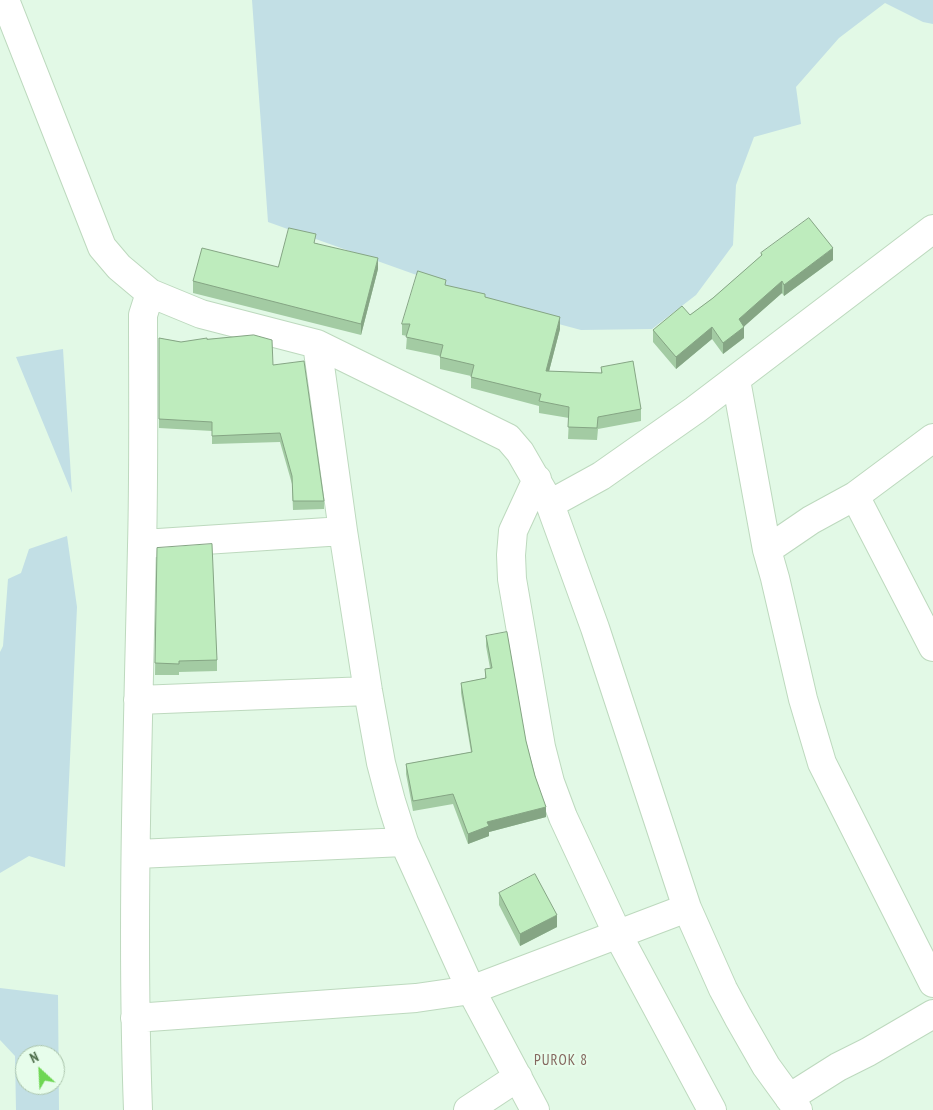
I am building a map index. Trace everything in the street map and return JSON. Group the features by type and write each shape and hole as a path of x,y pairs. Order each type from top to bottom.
{"street":[{"path":"5,0 102,247 119,267 150,293 201,314 317,344 508,438 520,452 550,504 595,628 687,908 723,989 738,1017 766,1066 793,1104 838,1067 868,1052 933,1014"},
{"path":"550,504 601,476 736,380 933,229"},
{"path":"138,1110 135,1018 138,700 142,544 143,314 150,293"},
{"path":"317,344 343,531 381,763 404,842 471,990 535,1110"},
{"path":"736,380 767,550 802,700 822,763 933,983"},
{"path":"767,550 811,520 855,496 933,438"},
{"path":"537,479 513,531 512,579 541,747 550,782 563,817 618,935 712,1110"},
{"path":"855,496 933,647"},
{"path":"142,544 343,531"},
{"path":"138,700 368,691"},
{"path":"137,854 404,842"},
{"path":"135,1018 416,998 471,990 687,908"},
{"path":"468,1110 518,1077"}],"shaded area":[{"path":"252,0 933,0 933,24 923,22 885,3 839,38 796,87 801,124 754,137 736,185 733,245 696,295 652,329 581,330 540,319 268,222"},
{"path":"63,349 72,493 16,357"},
{"path":"67,536 77,607 65,867 29,856 0,873 0,652 3,646 8,579 21,573 29,549"},
{"path":"0,988 58,995 58,1045 15,1045 15,1056 0,1040"},
{"path":"16,1095 59,1095 59,1110 16,1110"}],"building":[{"path":"809,218 833,248 784,285 782,281 739,319 744,327 723,343 712,327 676,357 653,330 682,306 690,315 713,298 762,255 761,253"},
{"path":"289,228 316,234 314,243 378,258 361,324 193,281 202,248 278,267"},
{"path":"418,271 446,280 445,285 485,294 485,297 560,317 546,371 602,373 601,367 633,361 641,409 598,417 597,428 568,427 569,407 539,401 541,394 471,377 474,365 440,357 443,345 406,337 410,324 402,324"},
{"path":"254,335 272,340 273,365 304,361 324,501 293,501 292,476 280,433 212,436 212,422 159,419 159,338 181,342"},
{"path":"212,544 217,660 179,661 179,664 155,663 157,548"},
{"path":"507,632 526,741 535,776 546,807 487,822 489,826 468,834 453,794 413,801 406,764 472,752 461,683 486,678 485,669 492,668 486,636"},
{"path":"535,874 557,915 520,934 499,893"}],"district":[{"name":"PUROK 8","path":"561,1061"}]}
